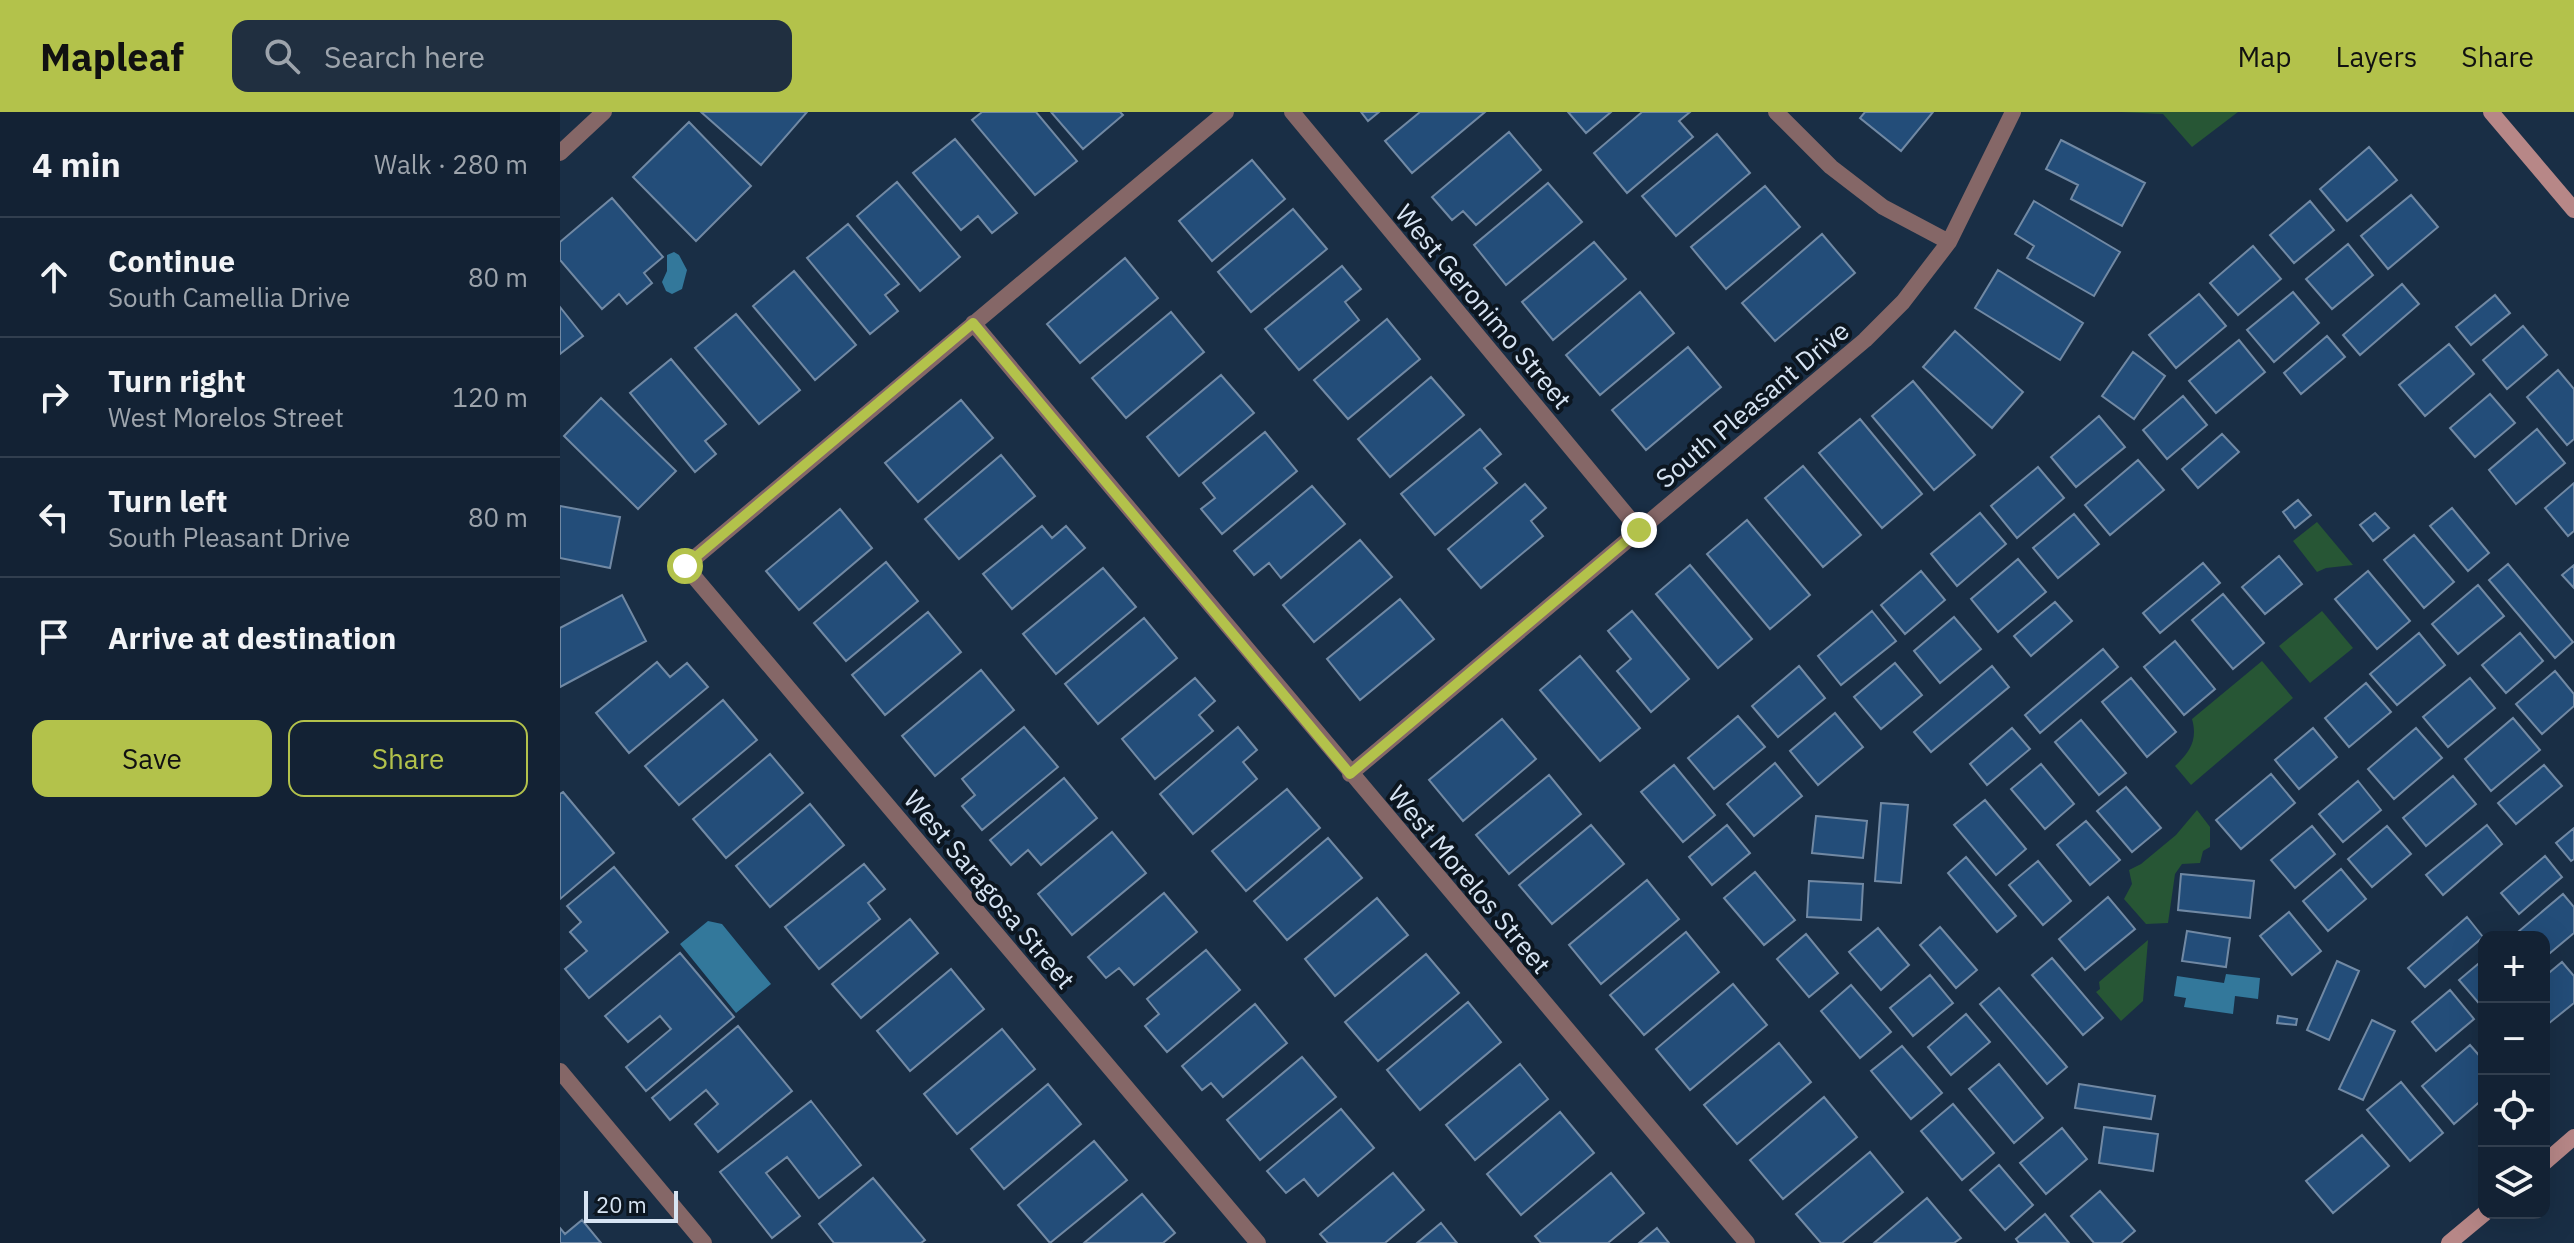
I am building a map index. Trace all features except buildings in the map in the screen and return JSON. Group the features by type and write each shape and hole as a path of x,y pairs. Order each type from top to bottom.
{"main road":[{"path":"2491,112 2574,210"},
{"path":"2550,1158 2574,1137"},
{"path":"2449,1243 2478,1219"}],"street":[{"path":"560,153 604,112"},
{"path":"973,323 1226,112"},
{"name":"West Geronimo Street","path":"1292,112 1639,530"},
{"path":"1776,112 1831,167 1883,207 1949,242"},
{"name":"South Pleasant Drive","path":"1350,774 1865,340 1903,302 1949,242 2013,112"},
{"name":"West Saragosa Street","path":"973,323 685,566 1258,1243"},
{"name":"West Morelos Street","path":"973,323 1747,1243"},
{"path":"560,1071 704,1243"}],"green space":[{"path":"2121,112 2238,112 2192,147 2163,114"},
{"path":"2317,522 2353,565 2317,572 2293,541"},
{"path":"2322,611 2353,648 2310,683 2279,646"},
{"path":"2262,661 2293,698 2191,785 2175,766 2191,745 2194,733 2192,719"},
{"path":"2197,810 2210,827 2210,847 2203,851 2200,863 2182,864 2175,874 2168,923 2146,924 2124,899 2132,884 2129,870 2176,835"},
{"path":"2148,940 2143,1001 2121,1021 2096,992 2100,989 2099,982"}],"water":[{"path":"674,252 687,270 682,289 672,294 666,291 662,282 667,271 667,255"},
{"path":"708,921 722,924 771,984 736,1013 680,944"},
{"path":"2226,974 2260,978 2258,999 2235,996 2233,1014 2184,1007 2186,998 2174,996 2177,976 2224,983"}],"route":[{"path":"685,566 973,323 1350,774 1639,530"}]}
